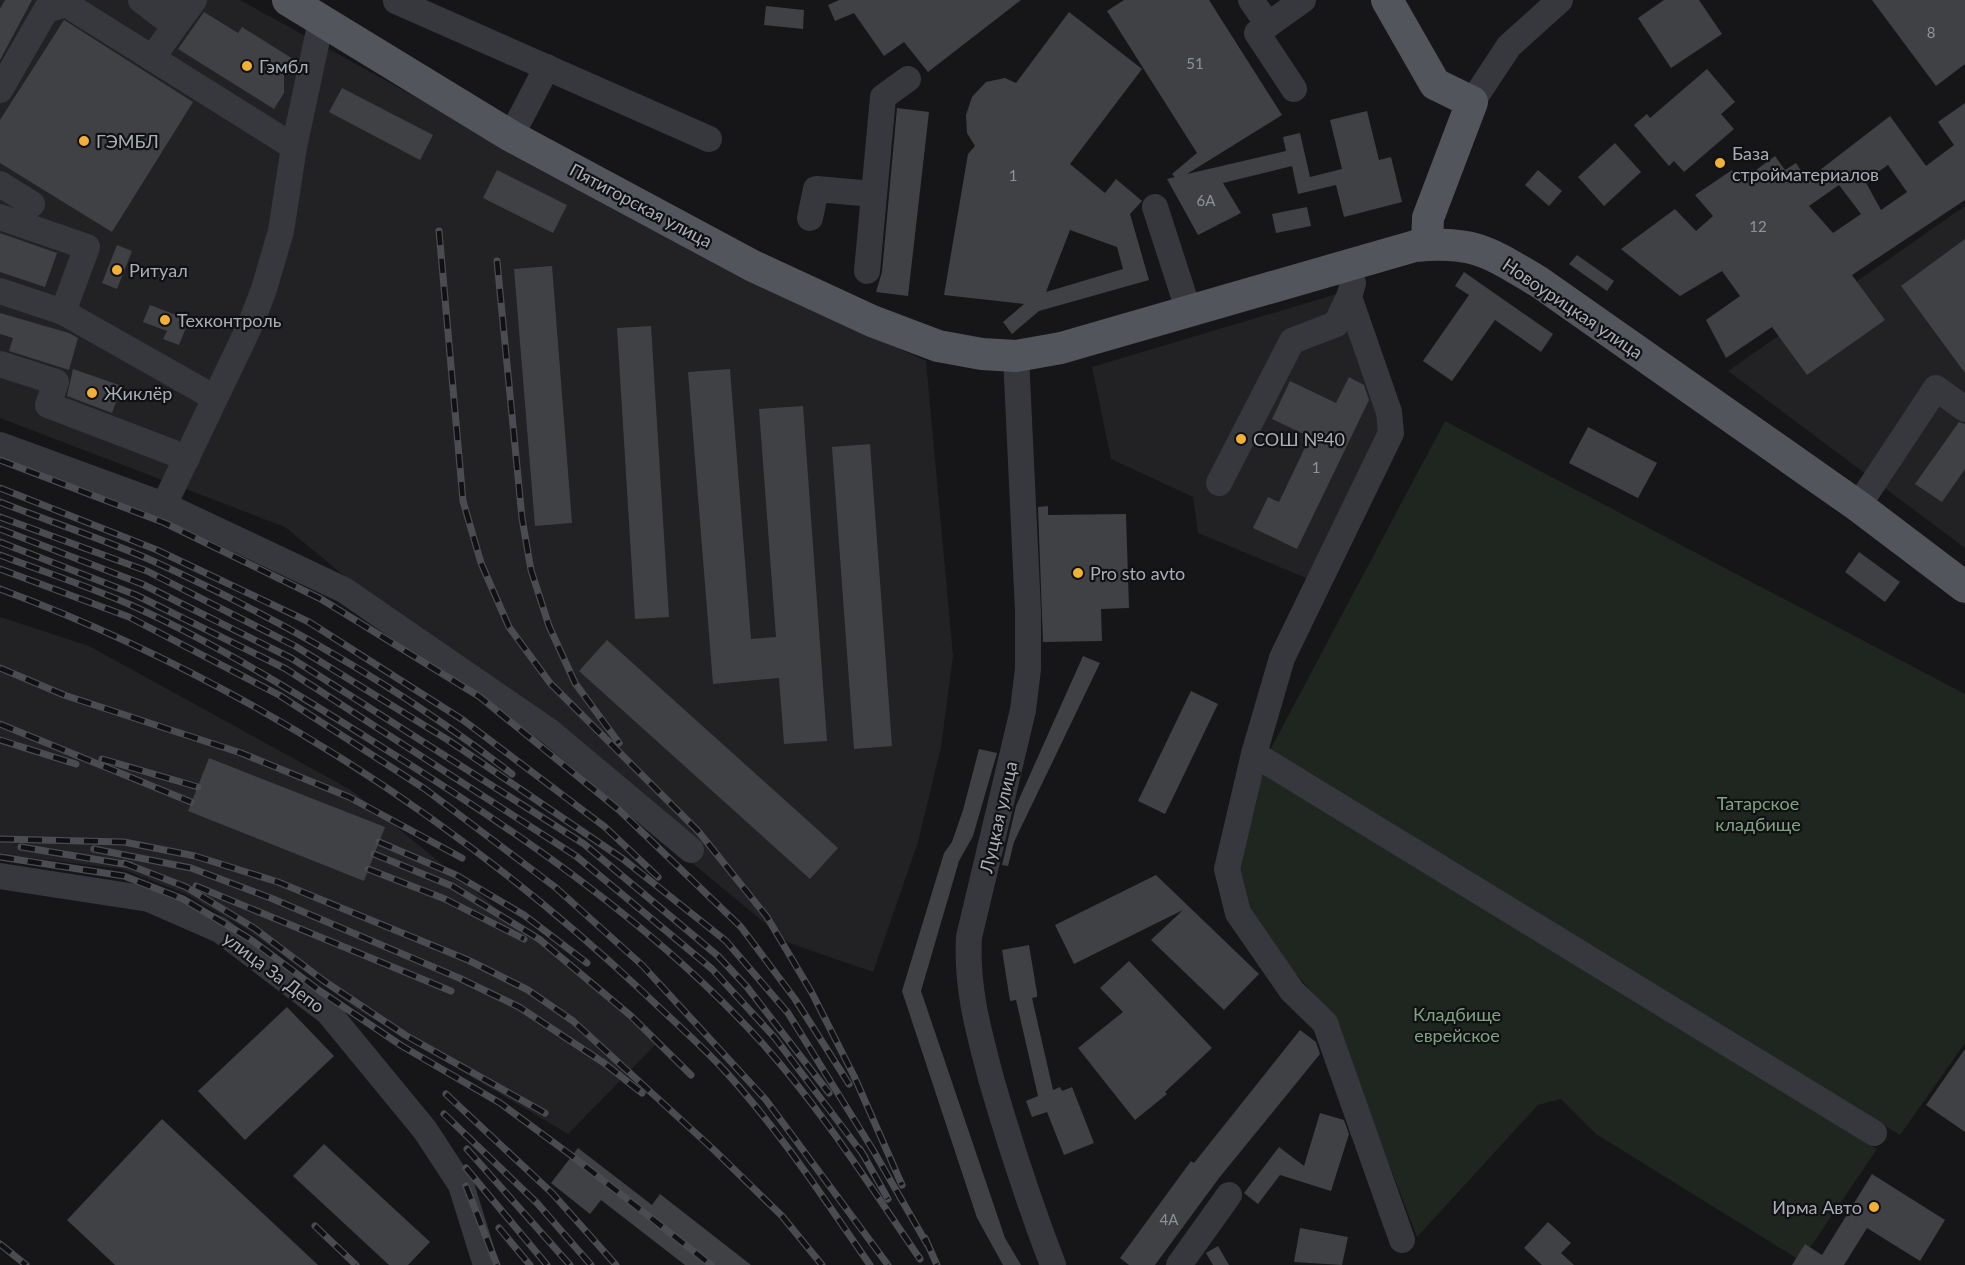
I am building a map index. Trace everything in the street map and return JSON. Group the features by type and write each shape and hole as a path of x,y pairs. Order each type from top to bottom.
{"main road":[{"name":"Пятигорская улица","path":"288,0 511,136 753,266 872,321 938,346 1016,356"},
{"path":"1387,0 1435,84 1472,102 1428,218 1427,244"},
{"name":"Новоурицкая улица","path":"1016,356 1061,348 1190,312 1347,264 1427,244 1460,244 1490,254 1539,282 1858,506 1965,587"}],"street":[{"path":"141,0 163,17 172,0"},
{"path":"152,58 194,0"},
{"path":"1251,0 1268,25"},
{"path":"1294,89 1257,33 1303,0"},
{"path":"1472,102 1509,46 1560,0"},
{"path":"396,1 709,139"},
{"path":"0,90 46,10 66,4 294,147"},
{"path":"164,505 264,290 281,231 294,147 321,21"},
{"path":"511,136 547,68"},
{"path":"867,271 884,97 908,79"},
{"path":"0,184 32,204"},
{"path":"810,218 816,189 874,194"},
{"path":"1155,207 1190,312"},
{"path":"0,217 87,247 63,312"},
{"path":"1219,483 1292,341 1336,324 1353,283 1347,264"},
{"path":"0,291 63,312 215,398"},
{"path":"1349,297 1389,412 1391,433 1282,658 1254,754 1227,869 1239,913 1292,991 1324,1023 1402,1240"},
{"name":"Луцкая улица","path":"1016,356 1028,611 1028,669 1023,711 969,937 967,966 974,1016 999,1105 1053,1265"},
{"path":"0,364 56,382 48,405 187,458"},
{"path":"1858,506 1936,388 1965,409"},
{"path":"0,446 164,505 344,590 549,731 691,850"},
{"path":"1254,754 1874,1134"},
{"name":"улица За Депо","path":"0,876 149,899 220,930 328,1012 425,1130 461,1185 486,1265"},
{"path":"1179,1265 1229,1196"}],"shaded area":[{"path":"0,0 240,0 738,275 926,361 953,656 941,747 918,842 873,972 789,943 285,527 0,418"},
{"path":"1965,206 1965,548 1728,371"},
{"name":"СОШ №40","path":"1340,293 1383,420 1311,580 1198,533 1193,497 1111,459 1092,367"},
{"path":"0,617 89,646 351,790 659,1041 568,1134 358,1010 246,929 186,894 122,869 0,854"}],"green space":[{"name":"Татарское кладбище","path":"1445,421 1965,694 1965,1043 1900,1135 1269,752"},
{"name":"Кладбище еврейское","path":"1255,769 1877,1149 1801,1261 1596,1134 1561,1099 1538,1105 1417,1237 1332,1016 1262,934 1237,887"}],"building":[{"path":"5,0 32,0 0,60 0,9"},
{"path":"839,0 1021,0 928,72 904,42 884,56 854,13 835,21 828,5"},
{"path":"1124,0 1209,0 1282,115 1187,174 1286,151 1283,137 1300,133 1310,177 1342,169 1330,120 1367,111 1379,160 1391,157 1402,202 1344,217 1336,185 1298,194 1292,166 1223,183 1241,213 1198,235 1167,179 1175,177 1172,174 1197,153 1107,11"},
{"path":"1664,0 1699,0 1722,34 1671,68 1638,18"},
{"path":"1872,0 1965,0 1965,64 1936,86"},
{"path":"766,6 804,10 803,29 764,25"},
{"name":"Гэмбл","path":"204,12 238,33 242,27 293,59 284,74 284,93 274,109 178,49"},
{"path":"1069,12 1142,69 1070,164 1105,193 1116,179 1142,201 1130,214 1149,280 1039,311 1012,334 1003,322 1024,304 944,295 968,154 975,146 967,133 966,115 972,97 986,82 1005,78 1016,83","holes":["1070,230 1117,247 1123,269 1046,292"]},
{"name":"ГЭМБЛ","path":"64,20 193,102 112,232 0,163 0,120"},
{"path":"1707,69 1735,102 1721,114 1734,129 1684,172 1674,161 1669,166 1634,125 1647,114 1650,118"},
{"path":"342,88 433,135 420,160 329,112"},
{"path":"1965,103 1965,200 1852,275 1885,320 1807,375 1772,327 1726,358 1706,320 1740,296 1722,271 1680,296 1621,249 1675,209 1696,231 1713,216 1695,195 1732,170 1740,182 1775,156 1785,170 1796,163 1807,180 1890,116 1926,166 1954,145 1938,122","holes":["1888,165 1907,192 1881,210 1865,181","1839,185 1861,214 1833,233 1809,206"]},
{"path":"897,108 929,112 908,296 876,292 882,272"},
{"path":"1615,143 1641,172 1604,206 1578,177"},
{"path":"497,170 567,205 553,233 483,198"},
{"path":"1538,170 1562,191 1549,206 1525,185"},
{"path":"1307,207 1311,226 1276,233 1272,214"},
{"path":"0,233 57,253 45,287 0,272"},
{"path":"1965,239 1965,373 1901,286"},
{"path":"117,245 132,251 117,289 102,283"},
{"path":"1577,255 1614,281 1607,291 1569,264"},
{"path":"552,266 572,523 535,526 514,269"},
{"path":"1464,272 1553,334 1541,352 1495,320 1452,381 1423,361 1469,295 1455,286"},
{"path":"150,305 189,320 179,345 163,339 167,331 143,322"},
{"path":"0,313 69,333 78,338 69,370 9,351 13,338 0,334"},
{"path":"651,326 669,617 635,619 617,328"},
{"path":"73,369 122,386 112,413 67,396"},
{"path":"730,369 751,639 776,637 759,409 803,406 827,741 784,744 779,678 713,684 688,372"},
{"path":"1349,377 1364,385 1369,400 1297,549 1253,528 1268,497 1279,502 1310,437 1272,419 1290,381 1336,403"},
{"path":"1959,422 1965,424 1965,469 1942,502 1915,484"},
{"path":"1588,427 1657,463 1638,498 1569,463"},
{"path":"870,444 892,746 854,749 832,447"},
{"path":"1048,506 1048,515 1126,514 1129,608 1101,609 1102,641 1043,642 1038,507"},
{"path":"1859,552 1900,582 1885,602 1845,572"},
{"path":"607,640 838,848 810,879 579,671"},
{"path":"1083,656 1100,663 1014,842 1008,866 1002,865 1016,806"},
{"path":"1191,691 1218,704 1165,814 1138,801"},
{"path":"979,749 997,753 973,836 959,861 921,991 1005,1238 1021,1265 1003,1265 977,1218 902,991 944,853 952,842 963,810"},
{"path":"209,758 385,827 364,881 188,811"},
{"path":"1156,875 1259,974 1224,1010 1151,940 1183,910 1074,964 1055,925"},
{"path":"1029,945 1037,993 1037,997 1032,998 1053,1090 1060,1087 1062,1091 1072,1087 1094,1143 1064,1155 1047,1112 1032,1117 1026,1101 1038,1096 1016,1000 1010,1001 1002,950"},
{"path":"1129,961 1212,1048 1165,1092 1167,1094 1135,1120 1078,1048 1123,1012 1100,988"},
{"path":"287,1007 334,1056 245,1140 198,1091"},
{"path":"1300,1030 1316,1042 1320,1054 1219,1178 1155,1265 1129,1265 1120,1258 1191,1161 1194,1163"},
{"path":"1965,1049 1965,1132 1926,1105"},
{"path":"1320,1113 1344,1120 1349,1134 1331,1191 1280,1175 1258,1204 1244,1193 1279,1147 1304,1166"},
{"path":"162,1119 318,1265 115,1265 67,1220"},
{"path":"324,1144 430,1242 408,1265 389,1265 293,1176"},
{"path":"578,1148 652,1205 660,1194 751,1265 685,1265 601,1200 590,1214 551,1183"},
{"path":"1872,1174 1945,1220 1920,1261 1867,1228 1844,1265 1792,1265 1805,1244 1822,1255"},
{"path":"1548,1222 1571,1243 1561,1253 1574,1265 1542,1265 1524,1248"},
{"path":"1300,1228 1348,1237 1342,1265 1294,1262"},
{"path":"1218,1246 1229,1265 1213,1265 1206,1253"}],"railway":[{"path":"439,231 463,501 481,563 509,627 550,683 698,831 767,917 812,993 854,1076 902,1185"},
{"path":"497,261 522,518 531,570 549,626 575,683 619,743"},
{"path":"0,460 165,523 321,599 480,697 619,810 741,927 795,999 849,1084"},
{"path":"0,488 157,550 309,622 463,720 605,827 658,877"},
{"path":"0,502 153,561 293,631 383,684 512,774"},
{"path":"0,517 147,571 295,646 448,740 623,859 726,941 788,1013 873,1150 927,1244"},
{"path":"0,529 142,584 291,658 584,844 718,956 747,987 829,1093"},
{"path":"0,542 136,595 286,669 576,856 712,969 775,1038 865,1157"},
{"path":"0,555 133,606 262,673 436,781 536,848 584,884 678,960 763,1044 825,1122 920,1259"},
{"path":"0,569 129,617 279,695 425,789 555,887 642,965 766,1100 888,1265"},
{"path":"0,589 88,624 175,665 260,710 342,759 422,812 499,869 573,929 696,1041 725,1071 783,1141 870,1265"},
{"path":"0,668 64,695 241,753 349,797 462,858"},
{"path":"0,724 191,802"},
{"path":"0,740 76,764"},
{"path":"102,759 198,787"},
{"path":"0,839 124,842 195,856 278,882 468,960 528,990 573,1021 713,1149 782,1216 822,1265"},
{"path":"379,842 456,875 524,915 587,963"},
{"path":"21,847 130,865"},
{"path":"94,849 191,868 273,899 459,978 519,1007 604,1063 642,1093"},
{"path":"374,854 452,886 539,939 631,1016 691,1075"},
{"path":"0,857 124,876 183,899 250,939 320,991 402,1046 500,1103 572,1156 711,1265"},
{"path":"124,863 186,887 254,928 324,981 405,1035 545,1113"},
{"path":"368,869 445,899 524,939"},
{"path":"196,886 451,991"},
{"path":"446,1094 552,1193 616,1265"},
{"path":"444,1114 537,1203 591,1265"},
{"path":"467,1149 570,1265"},
{"path":"860,1149 888,1199"},
{"path":"466,1168 547,1265"},
{"path":"466,1186 497,1265"},
{"path":"315,1226 356,1265"},
{"path":"499,1228 530,1265"},
{"path":"925,1238 937,1265"},
{"path":"0,1244 26,1265"}],"place":[{"name":"Гэмбл","path":"247,66"},
{"name":"ГЭМБЛ","path":"84,141"},
{"name":"База стройматериалов","path":"1720,163"},
{"name":"Ритуал","path":"117,270"},
{"name":"Техконтроль","path":"165,320"},
{"name":"Жиклёр","path":"92,393"},
{"name":"СОШ №40","path":"1241,439"},
{"name":"Pro sto avto","path":"1078,573"},
{"name":"Ирма Авто","path":"1874,1207"}]}
